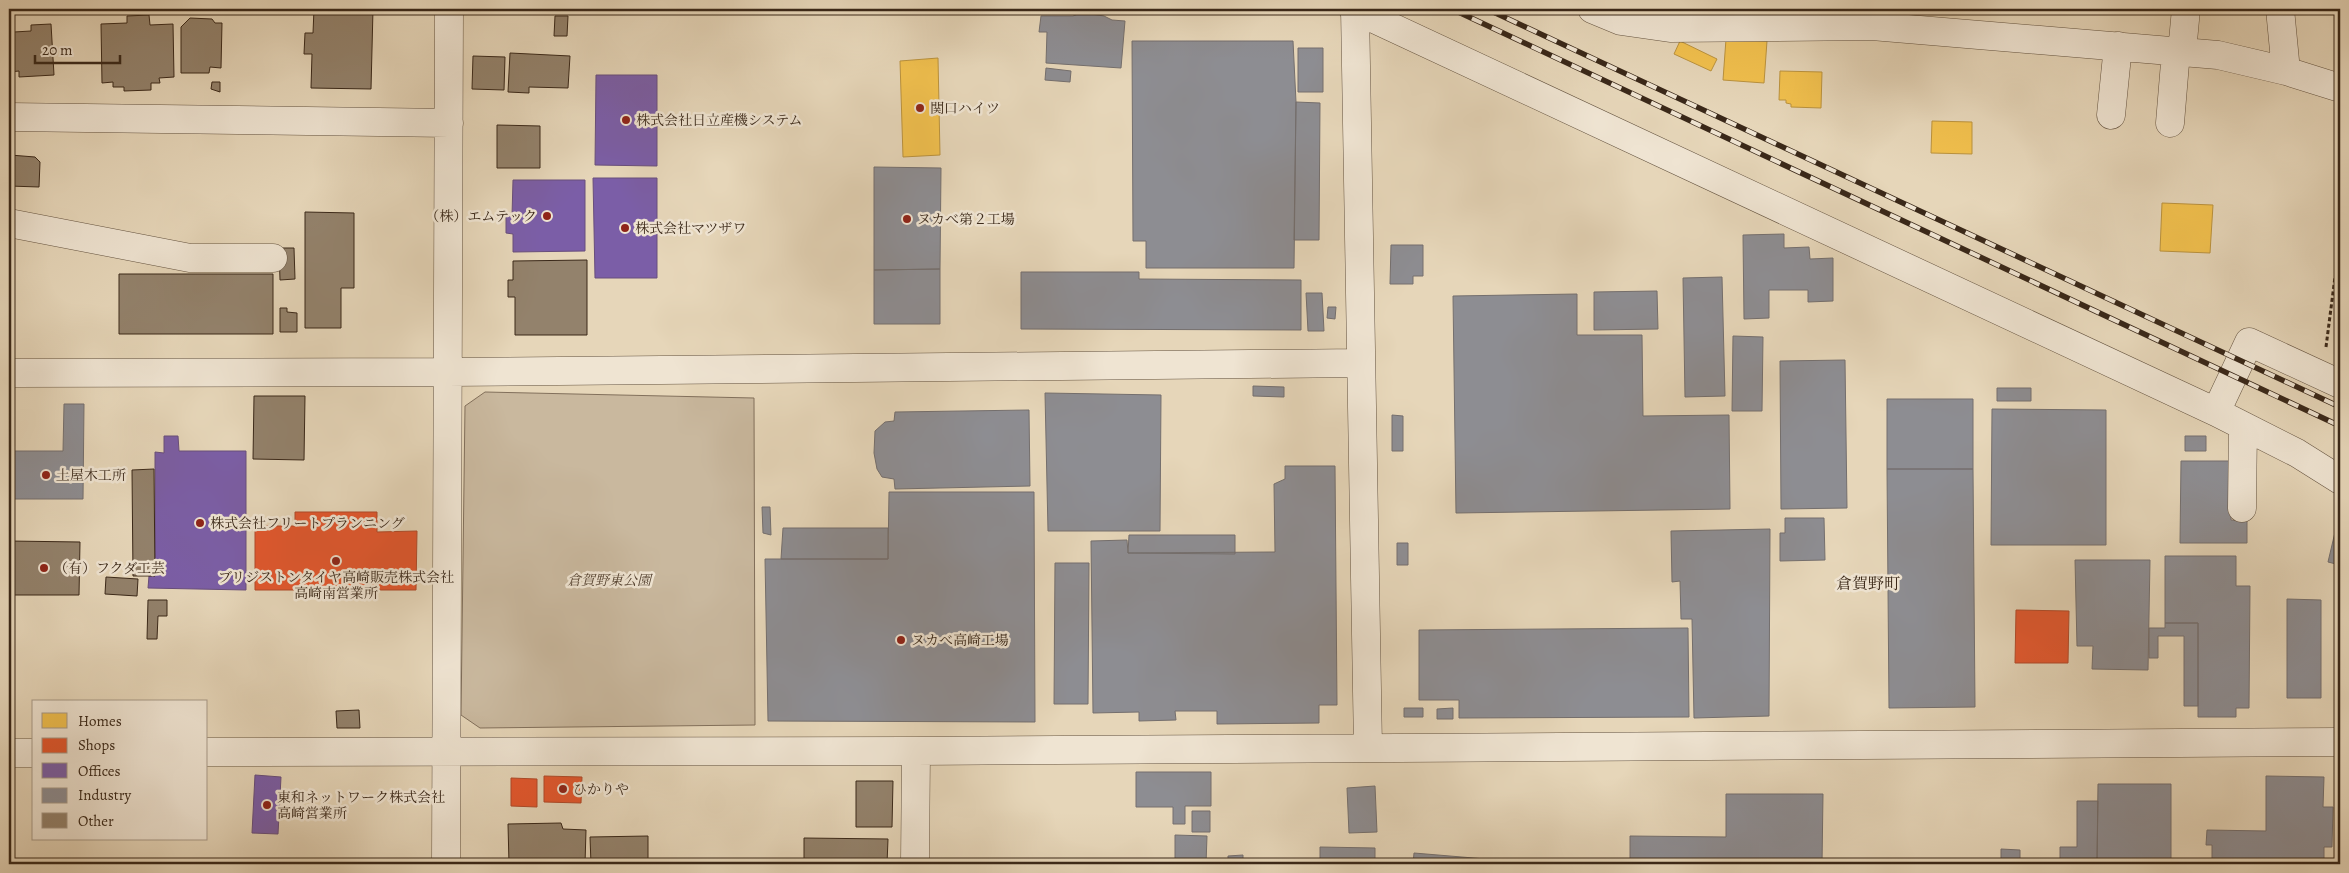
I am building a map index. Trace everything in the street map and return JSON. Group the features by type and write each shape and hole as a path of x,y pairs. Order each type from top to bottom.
{"street":[{"path":"446,864 448,751 449,9"},
{"path":"1368,748 1354,9 2216,412 2298,453 2340,480"},
{"path":"1592,9 1621,21 1670,28 1872,26 1950,20 2118,46 2218,55 2286,71 2340,88"},
{"path":"2170,123 2186,9"},
{"path":"2280,9 2286,71"},
{"path":"2111,115 2118,46"},
{"path":"9,117 449,123"},
{"path":"9,223 190,258 273,258"},
{"path":"2216,412 2249,342 2329,379"},
{"path":"9,373 448,372 1360,363"},
{"path":"2242,508 2243,426"},
{"path":"208,752 916,751 2340,742"},
{"path":"915,864 916,751"},
{"path":"9,753 32,753"}],"path":[{"path":"2329,379 2324,359 2335,277"}],"green space":[{"name":"倉賀野東公園","path":"485,392 754,398 755,725 480,728 461,715 465,406"}],"building: Homes":[{"path":"1726,39 1767,41 1764,83 1723,80"},
{"path":"1680,41 1717,59 1711,71 1674,54"},
{"name":"関口ハイツ","path":"938,58 940,155 903,157 900,61"},
{"path":"1780,71 1822,72 1821,108 1791,107 1791,104 1786,103 1786,100 1779,100"},
{"path":"1932,121 1972,122 1972,154 1931,153"},
{"path":"2162,203 2213,205 2210,253 2160,251"}],"building: Shops":[{"name":"ブリジストンタイヤ高崎販売株式会社 高崎南営業所","path":"295,512 377,512 377,532 417,531 416,590 255,590 255,526 295,526"},
{"path":"2016,610 2069,611 2068,663 2015,663"},
{"name":"ひかりや","path":"544,776 582,777 581,803 544,802"},
{"path":"511,778 537,779 537,807 511,806"}],"building: Offices":[{"name":"株式会社日立産機システム","path":"596,75 657,75 657,166 595,165"},
{"name":"株式会社マツザワ","path":"593,178 657,178 657,278 595,278"},
{"name":"（株）エムテック","path":"513,180 585,180 585,251 513,252 513,234 506,233 506,216 512,216"},
{"name":"株式会社フリートプランニング","path":"164,436 178,436 179,451 246,451 246,590 148,588 149,576 155,576 155,452 164,453"},
{"name":"東和ネットワーク株式会社 高崎営業所","path":"255,775 281,777 278,834 252,833"}],"building: Industry":[{"path":"1091,14 1104,16 1112,20 1125,21 1121,68 1046,63 1047,32 1039,32 1041,16 1073,16"},
{"path":"1132,41 1293,41 1296,102 1294,268 1146,268 1146,241 1133,241"},
{"path":"1298,48 1323,48 1323,92 1298,92"},
{"path":"1046,68 1071,71 1070,82 1045,80"},
{"path":"1296,102 1320,103 1319,240 1294,240"},
{"name":"ヌカべ第２工場","path":"874,167 941,168 940,269 874,270"},
{"path":"1784,234 1784,248 1809,247 1810,259 1833,258 1833,301 1808,302 1808,290 1769,290 1769,318 1744,319 1743,235"},
{"path":"1391,245 1423,245 1423,276 1413,276 1413,284 1390,284"},
{"path":"940,269 940,324 874,324 874,270"},
{"path":"1021,272 1139,272 1139,279 1301,280 1301,330 1021,329"},
{"path":"1722,277 1725,396 1685,397 1683,278"},
{"path":"1657,291 1658,329 1594,330 1594,292"},
{"path":"1306,293 1322,293 1324,331 1308,331"},
{"path":"1577,294 1577,335 1642,335 1643,416 1729,415 1730,509 1456,513 1453,296"},
{"path":"1328,307 1336,307 1335,319 1327,318"},
{"path":"1733,336 1763,337 1762,411 1732,411"},
{"path":"1845,360 1847,508 1781,509 1780,361"},
{"path":"1253,386 1284,387 1284,397 1253,396"},
{"path":"1997,388 2031,388 2031,401 1997,401"},
{"path":"1045,393 1161,395 1160,531 1048,531"},
{"path":"1887,399 1973,399 1973,469 1887,469"},
{"name":"土屋木工所","path":"64,404 84,404 83,499 9,499 9,414 11,414 11,451 63,451"},
{"path":"1992,409 2106,410 2106,545 1991,545"},
{"path":"1029,410 1030,486 895,489 894,479 882,477 877,469 874,453 875,431 885,422 894,421 895,412"},
{"path":"1392,415 1403,416 1403,451 1392,451"},
{"path":"2185,436 2206,436 2206,451 2185,451"},
{"path":"2181,461 2231,461 2231,520 2247,521 2247,543 2180,543"},
{"path":"1285,466 1335,466 1337,705 1319,705 1319,723 1217,724 1217,711 1175,711 1176,720 1139,721 1139,712 1093,713 1091,541 1127,540 1128,553 1275,552 1274,484 1285,479"},
{"path":"1887,469 1973,469 1975,707 1889,708"},
{"name":"ヌカべ高崎工場","path":"889,492 1034,492 1035,722 768,721 765,559 888,559"},
{"path":"762,507 770,507 771,535 763,533"},
{"path":"2340,511 2340,565 2328,562"},
{"path":"1785,518 1824,518 1825,560 1780,561 1780,533 1785,533"},
{"path":"783,528 888,528 888,559 781,559"},
{"path":"1770,529 1769,716 1694,718 1692,619 1681,619 1680,581 1672,582 1671,531"},
{"path":"1129,535 1235,535 1235,554 1128,553"},
{"path":"1397,543 1408,543 1408,565 1397,565"},
{"path":"2165,556 2236,556 2236,586 2250,586 2249,708 2236,708 2236,717 2198,717 2198,623 2165,623"},
{"path":"2075,560 2150,560 2148,670 2092,669 2093,646 2077,646"},
{"path":"1055,563 1089,563 1088,704 1054,704"},
{"path":"2287,599 2321,600 2321,698 2287,698"},
{"path":"2337,619 2340,619 2340,649 2337,649"},
{"path":"2165,623 2198,623 2198,706 2184,706 2184,636 2158,636 2158,658 2149,658 2149,628 2165,628"},
{"path":"1688,628 1689,717 1459,718 1459,700 1419,700 1419,630"},
{"path":"2337,649 2340,649 2340,706 2337,706"},
{"path":"1404,708 1423,708 1423,717 1404,717"},
{"path":"1453,708 1453,719 1437,719 1437,709"},
{"path":"1136,772 1211,772 1211,806 1185,806 1185,824 1173,824 1173,807 1136,807"},
{"path":"2266,776 2324,777 2323,807 2333,807 2332,847 2324,847 2324,864 2212,864 2212,845 2206,845 2207,830 2266,831"},
{"path":"2098,784 2171,784 2171,864 1945,864 1945,862 2097,861"},
{"path":"1375,786 1377,832 1349,833 1347,788"},
{"path":"1726,794 1823,794 1822,864 1630,864 1630,836 1726,837"},
{"path":"2077,801 2098,801 2097,861 2060,860 2060,847 2077,847"},
{"path":"1192,811 1210,811 1210,832 1192,832"},
{"path":"1175,835 1207,836 1206,864 1175,864"},
{"path":"1320,847 1375,848 1375,864 1320,864"},
{"path":"2001,849 2020,850 2020,861 2001,861"},
{"path":"1414,853 1545,864 1413,864"},
{"path":"1243,855 1243,864 1228,864 1228,856"}],"building: Other":[{"path":"314,9 373,9 371,89 311,88 312,54 304,54 305,33 313,33"},
{"path":"149,15 150,25 173,24 174,77 159,78 160,83 151,83 151,90 124,91 124,87 113,87 113,82 102,83 101,24 127,23 127,16"},
{"path":"555,16 568,16 567,36 554,36"},
{"path":"190,18 212,19 215,23 222,23 221,68 210,67 209,73 181,73 181,27"},
{"path":"51,24 54,75 19,77 19,71 9,72 9,44 14,43 14,32 31,31 31,25"},
{"path":"510,53 570,56 568,88 529,87 529,93 508,92"},
{"path":"473,56 505,57 504,90 472,89"},
{"path":"212,82 220,82 220,92 211,89"},
{"path":"497,125 540,126 540,168 497,168"},
{"path":"10,155 35,157 40,162 39,187 9,186"},
{"path":"305,212 354,213 354,288 341,288 341,328 305,328"},
{"path":"279,248 294,248 295,279 280,280"},
{"path":"587,260 587,335 515,335 515,297 508,297 508,280 513,280 513,261"},
{"path":"119,274 273,274 273,334 119,334"},
{"path":"280,308 287,308 287,312 297,313 297,332 280,332"},
{"path":"254,396 305,396 304,460 253,459"},
{"path":"154,469 155,576 133,576 132,470"},
{"name":"（有）フクダ工芸","path":"9,541 80,542 79,595 9,595"},
{"path":"106,577 138,579 137,596 105,594"},
{"path":"148,600 167,600 167,616 158,616 157,639 147,639"},
{"path":"359,710 360,728 337,728 336,711"},
{"path":"856,781 893,781 892,827 856,827"},
{"path":"561,823 563,829 586,830 585,864 509,864 508,824"},
{"path":"648,836 648,864 591,864 590,837"},
{"path":"804,838 888,839 887,864 804,864"}],"railway":[{"path":"1452,9 2340,426"},
{"path":"1487,9 2340,407"}],"place":[{"name":"関口ハイツ","path":"920,108"},
{"name":"株式会社日立産機システム","path":"626,120"},
{"name":"（株）エムテック","path":"547,216"},
{"name":"ヌカべ第２工場","path":"907,219"},
{"name":"株式会社マツザワ","path":"625,228"},
{"name":"土屋木工所","path":"46,475"},
{"name":"株式会社フリートプランニング","path":"200,523"},
{"name":"ブリジストンタイヤ高崎販売株式会社 高崎南営業所","path":"336,561"},
{"name":"（有）フクダ工芸","path":"44,568"},
{"name":"ヌカべ高崎工場","path":"901,640"},
{"name":"ひかりや","path":"563,789"},
{"name":"東和ネットワーク株式会社 高崎営業所","path":"267,805"}],"district":[{"name":"倉賀野町","path":"1868,584"}]}
